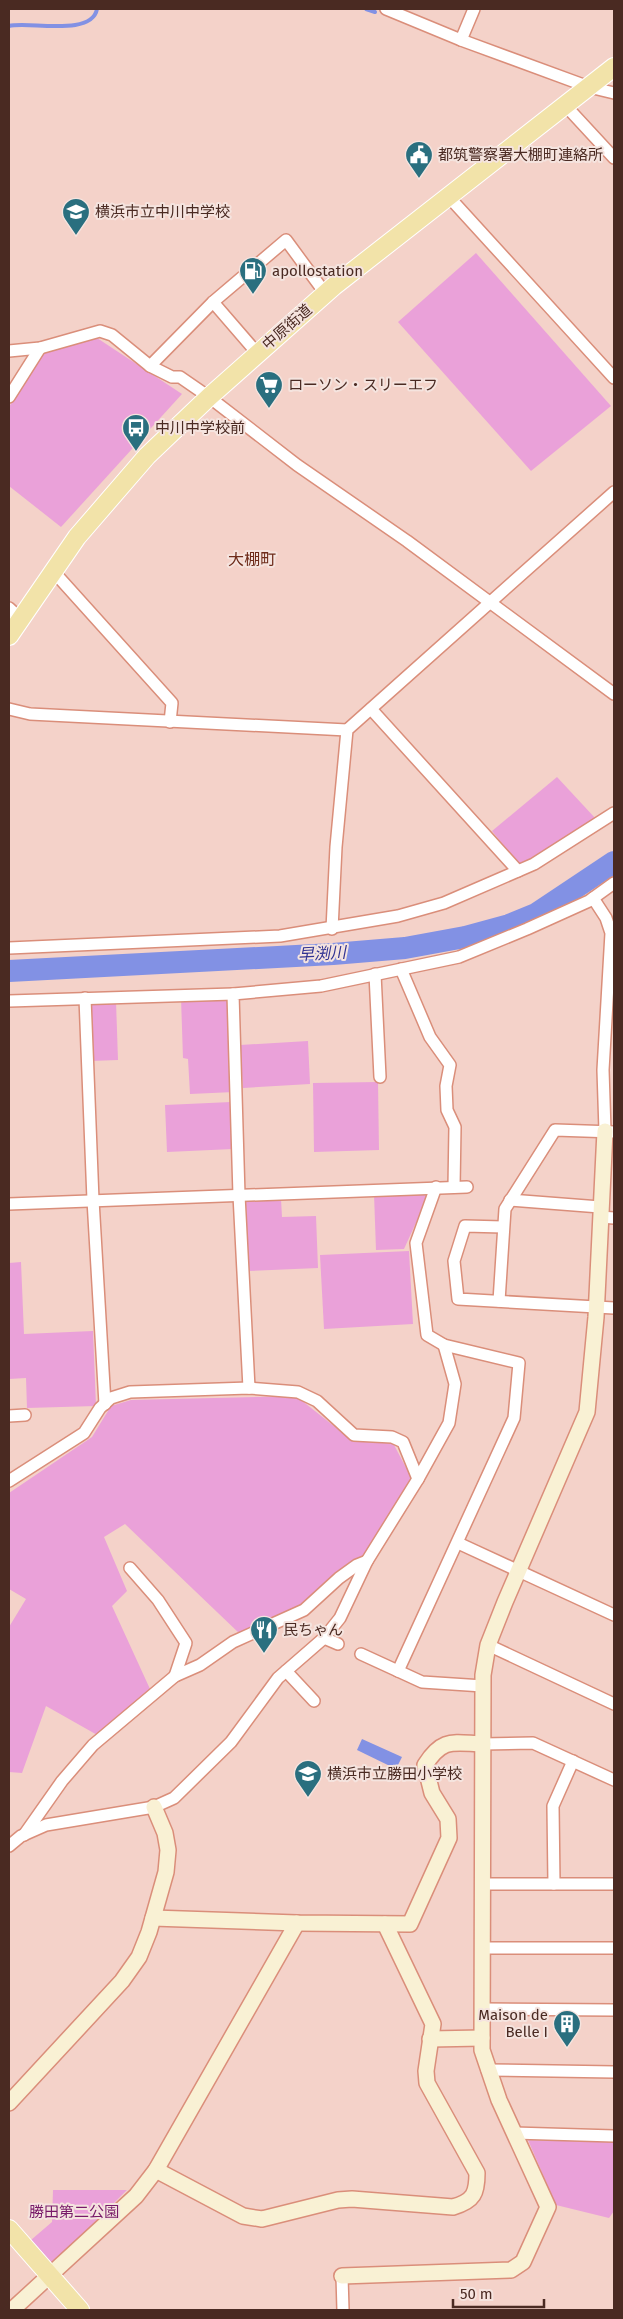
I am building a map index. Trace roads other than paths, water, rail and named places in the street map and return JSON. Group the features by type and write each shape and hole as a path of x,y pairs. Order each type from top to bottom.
{"main road":[{"name":"中原街道","path":"9,636 15,614 54,572 77,537 147,456 209,397 325,293 614,67"},
{"path":"9,2229 80,2310"}],"street":[{"path":"386,9 461,40 589,86 614,93"},
{"path":"461,40 474,9"},
{"path":"565,105 614,158"},
{"path":"449,197 614,378"},
{"path":"150,366 213,302 286,240 325,293"},
{"path":"213,302 257,353"},
{"path":"9,351 40,348 100,331 112,335 150,366 172,377 180,377 209,397 297,464 489,601 614,694"},
{"path":"9,396 40,348"},
{"path":"332,928 336,847 347,730 489,601 614,492"},
{"path":"54,572 172,703 170,722"},
{"path":"9,709 30,714 347,730"},
{"path":"371,709 518,871"},
{"path":"9,948 280,936 398,916 444,903 534,864 614,813"},
{"path":"9,1001 233,994 321,986 459,957 527,929 593,898 614,883"},
{"path":"343,2310 342,2276 511,2270 523,2262 548,2207 487,2070 482,2050 484,1884 483,1686 488,1645 518,1571 588,1412 610,1132 609,1054 612,961 611,933 606,918 593,898"},
{"path":"401,969 430,1037 450,1065 446,1086 447,1110 456,1127 454,1187"},
{"path":"375,974 380,1077"},
{"path":"233,994 239,1195 250,1388"},
{"path":"85,998 92,1200 105,1404"},
{"path":"499,1301 502,1227 505,1209 555,1130 610,1132"},
{"path":"398,1671 514,1418 519,1363 444,1345 427,1335 416,1243 436,1187"},
{"path":"9,1204 467,1187"},
{"path":"510,1200 605,1214"},
{"path":"502,1227 465,1226 454,1260 458,1299 614,1308"},
{"path":"9,1846 24,1835 46,1826 154,1807 174,1798 230,1742 278,1678 324,1638 340,1618 367,1561 418,1479 449,1423 455,1384 444,1345"},
{"path":"9,1481 84,1433 111,1398 130,1392 250,1388 298,1392 317,1400 354,1435 392,1437 403,1442 418,1479"},
{"path":"9,1416 25,1415"},
{"path":"458,1542 614,1615"},
{"path":"24,1835 62,1780 92,1745 175,1676 200,1665 232,1642 304,1610 339,1578 356,1565 367,1561"},
{"path":"130,1568 158,1600 186,1643 175,1676"},
{"path":"324,1638 338,1644"},
{"path":"488,1645 614,1704"},
{"path":"360,1654 422,1682 483,1686"},
{"path":"286,1671 314,1701"},
{"path":"153,1918 297,1923 410,1924 450,1838 448,1819 432,1793 425,1765 440,1747 449,1743 533,1743 614,1780"},
{"path":"554,1884 553,1806 573,1761"},
{"path":"9,2103 122,1981 139,1957 153,1918 166,1872 168,1850 165,1833 154,1807"},
{"path":"484,1884 614,1884"},
{"path":"12,2310 136,2196 156,2170 297,1923"},
{"path":"156,2170 244,2216 262,2218 338,2200 352,2199 453,2207 467,2203 477,2189 477,2172 427,2083 426,2072 432,2024 385,1924"},
{"path":"483,1948 614,1948"},
{"path":"483,2009 614,2010"},
{"path":"430,2039 482,2038"},
{"path":"487,2070 614,2072"},
{"path":"514,2134 614,2136"}],"water":[{"path":"362,1739 402,1757 396,1769 357,1750"}],"waterway":[{"path":"9,26 58,26 84,23 93,18 97,9"},
{"path":"366,9 375,12"},
{"name":"早渕川","path":"9,971 333,954 405,948 465,937 509,925 536,914 614,862"}],"place":[{"name":"都筑警察署大棚町連絡所","path":"419,179"},
{"name":"横浜市立中川中学校","path":"76,236"},
{"name":"apollostation","path":"253,295"},
{"name":"ローソン・スリーエフ","path":"269,409"},
{"name":"中川中学校前","path":"136,452"},
{"name":"民ちゃん","path":"264,1654"},
{"name":"横浜市立勝田小学校","path":"308,1798"},
{"name":"Maison de Belle I","path":"567,2048"}],"district":[{"name":"大棚町","path":"252,559"}],"park label":[{"name":"勝田第二公園","path":"74,2212"}]}
